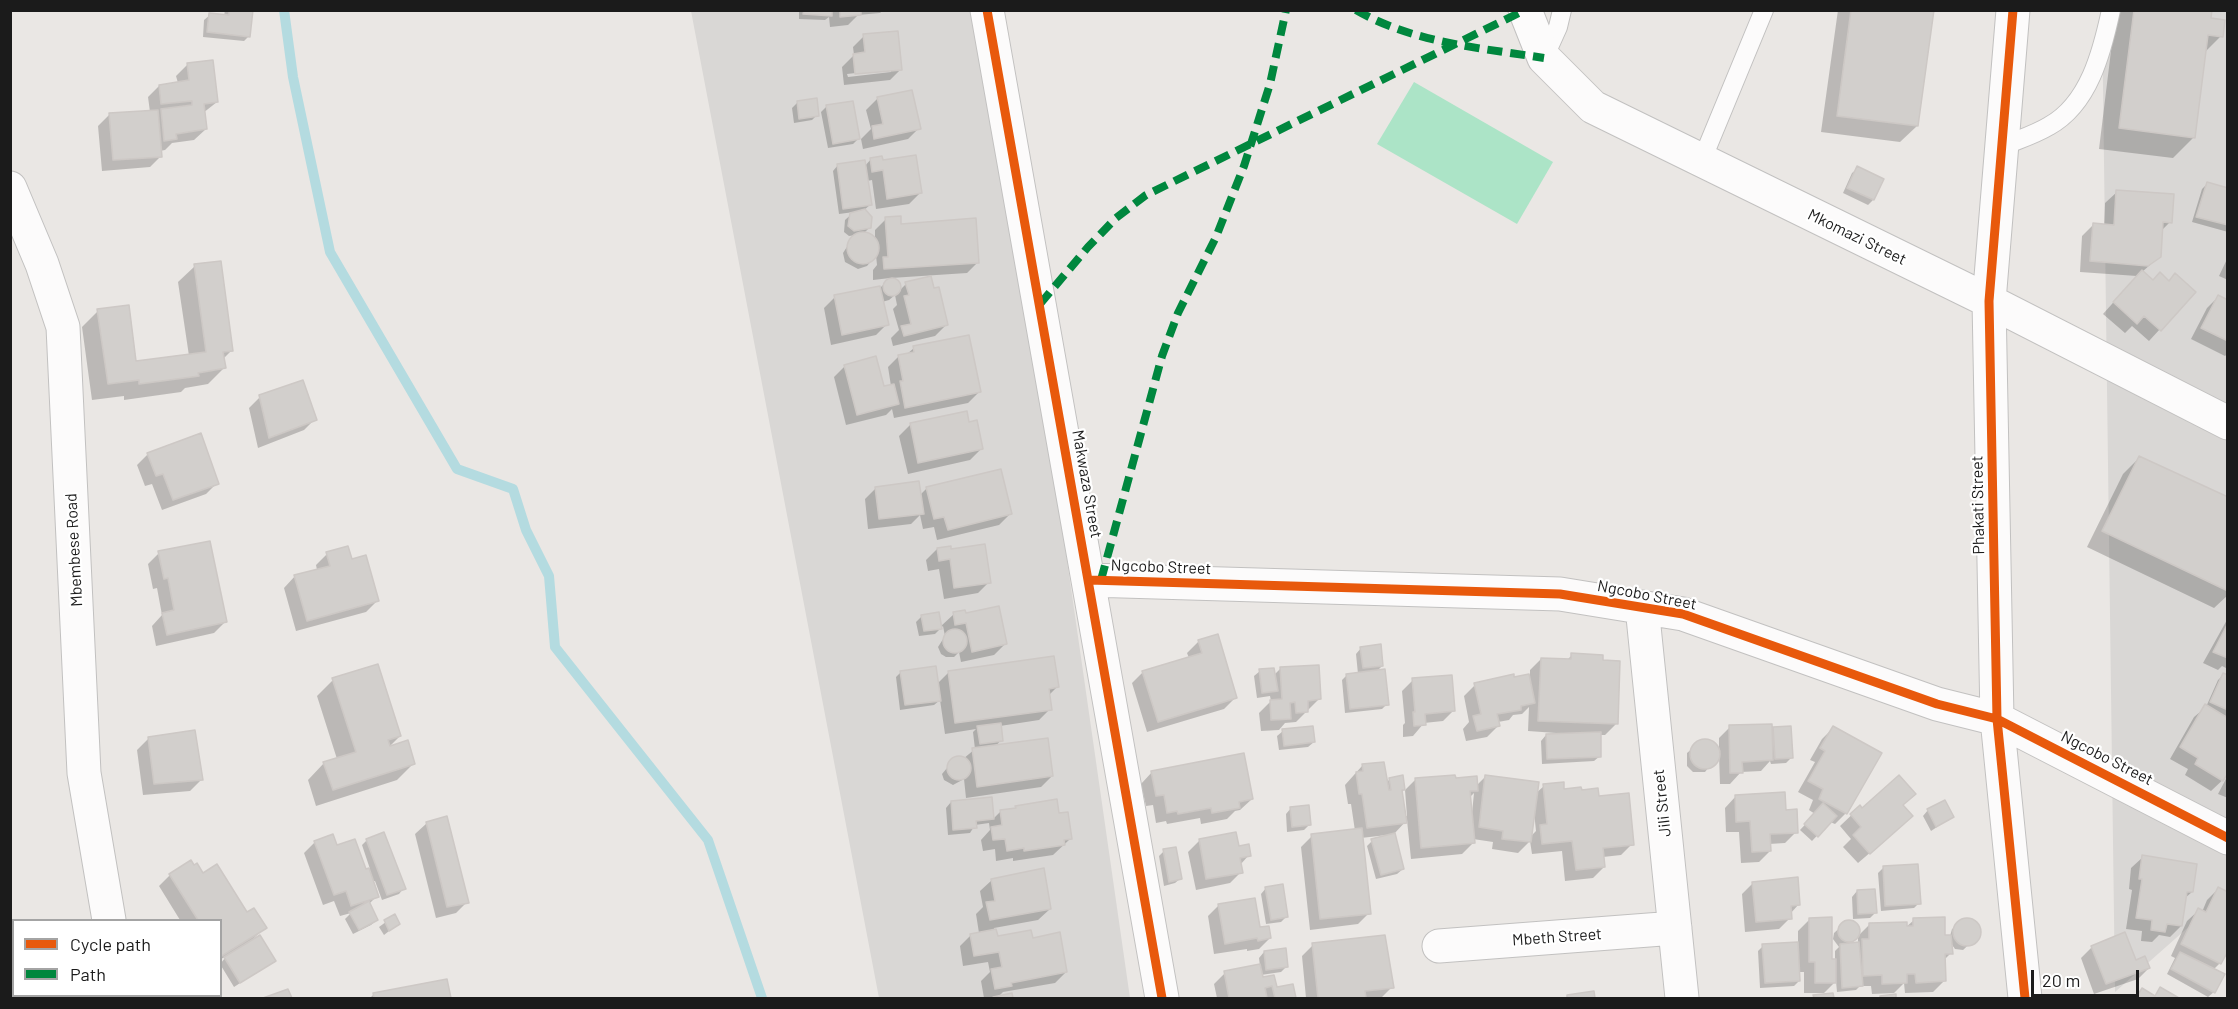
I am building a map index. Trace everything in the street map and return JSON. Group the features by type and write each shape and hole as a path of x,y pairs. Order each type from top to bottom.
{"street":[{"name":"Makwaza Street","path":"987,10 1162,999"},
{"name":"Mkomazi Street","path":"1525,10 1544,58 1593,107 1989,301 2228,423"},
{"name":"Phakati Street","path":"2013,10 1989,301 1997,719 2025,999"},
{"name":"Mbembese Road","path":"10,188 42,264 63,327 84,773 109,919"},
{"name":"Ngcobo Street","path":"1089,580 1560,594 1683,614 1937,704 1997,719 2228,838"},
{"name":"Jili Street","path":"1642,607 1682,999"},
{"name":"Mbeth Street","path":"1439,946 1675,928"}],"lane":[{"path":"1544,58 1558,27 1562,10"},
{"path":"1702,160 1764,10"},
{"path":"2001,147 2050,126 2071,108 2089,82 2104,45 2111,10"}],"shaded area":[{"path":"691,11 988,11 1130,998 879,998"},
{"path":"2102,11 2228,11 2227,893 2115,992"}],"green space":[{"path":"1414,82 1553,162 1517,224 1377,144"}],"building":[{"path":"229,10 253,10 250,37 207,32 209,13 229,15"},
{"path":"804,10 832,10 832,16 803,14"},
{"path":"840,10 861,10 861,15 840,17"},
{"path":"1851,10 1934,10 1918,126 1837,116"},
{"path":"2134,10 2212,10 2211,18 2225,20 2223,37 2208,35 2195,138 2119,128"},
{"path":"898,31 902,70 855,74 853,54 865,52 863,34"},
{"path":"213,60 218,102 204,104 207,129 176,134 177,139 164,141 161,109 192,105 192,101 161,104 159,85 189,80 187,63"},
{"path":"912,90 921,129 874,139 872,126 883,124 877,97"},
{"path":"817,98 819,116 799,119 797,101"},
{"path":"853,101 860,139 833,144 826,105"},
{"path":"158,110 162,157 113,160 109,113"},
{"path":"916,155 922,193 887,199 883,170 872,172 870,158 882,156 883,160"},
{"path":"865,160 872,205 843,209 837,164"},
{"path":"1857,166 1884,179 1874,200 1847,188"},
{"path":"2207,182 2228,188 2228,225 2196,217"},
{"path":"2116,190 2174,194 2172,223 2163,222 2161,257 2148,266 2090,261 2093,223 2114,225"},
{"path":"865,209 872,217 871,228 854,231 848,226 850,213"},
{"path":"901,216 901,224 976,218 979,263 884,269 883,257 888,257 885,217"},
{"path":"863,232 874,237 879,248 874,259 863,264 852,259 847,248 852,237"},
{"path":"221,261 233,351 223,352 226,368 198,373 199,376 139,384 139,380 108,384 97,309 129,305 136,361 206,352 194,264"},
{"path":"2142,270 2153,280 2160,272 2169,281 2175,273 2196,292 2161,331 2144,316 2137,324 2113,302"},
{"path":"931,276 934,288 939,287 948,325 904,336 901,326 911,324 904,296 909,295 905,282"},
{"path":"888,278 896,278 901,283 899,294 888,296 883,291 883,283"},
{"path":"880,286 889,325 842,335 834,295"},
{"path":"2218,295 2228,300 2228,341 2201,328"},
{"path":"969,335 981,392 905,408 898,355 914,352 913,346"},
{"path":"876,356 884,386 894,384 899,404 857,415 844,365"},
{"path":"303,380 317,420 269,438 259,395"},
{"path":"967,411 969,422 977,420 983,449 918,463 910,423"},
{"path":"201,433 219,484 173,500 163,474 156,476 147,453"},
{"path":"2139,456 2228,497 2228,591 2102,531"},
{"path":"1001,469 1012,514 948,530 944,517 934,519 926,487"},
{"path":"919,481 924,514 879,519 875,487"},
{"path":"210,541 227,622 167,635 162,613 174,610 168,578 164,579 158,551"},
{"path":"985,544 991,583 954,588 950,559 939,561 937,548 951,546 951,549"},
{"path":"348,546 352,559 366,555 379,601 307,621 294,575 330,566 326,552"},
{"path":"999,606 1007,644 972,652 966,623 955,625 953,612 965,610 966,613"},
{"path":"939,612 942,629 924,631 921,615"},
{"path":"2228,623 2228,658 2213,652"},
{"path":"955,629 964,632 967,641 964,650 955,653 946,650 943,641 946,632"},
{"path":"1218,634 1237,698 1158,722 1142,671 1202,653 1198,640"},
{"path":"1381,644 1383,666 1363,668 1360,647"},
{"path":"1571,653 1603,655 1603,660 1620,661 1618,724 1538,721 1541,658 1571,659"},
{"path":"1054,656 1059,687 1049,689 1052,710 955,723 948,671"},
{"path":"378,664 401,736 388,740 390,746 408,740 415,764 333,790 323,762 356,752 332,678"},
{"path":"1319,665 1321,699 1308,701 1308,712 1296,713 1295,702 1290,703 1291,719 1271,720 1270,700 1282,699 1280,667"},
{"path":"936,666 941,701 905,705 900,671"},
{"path":"1274,668 1278,691 1262,693 1259,669"},
{"path":"1385,669 1389,705 1350,709 1346,674"},
{"path":"2223,673 2228,675 2228,710 2210,702"},
{"path":"1514,674 1514,677 1529,674 1535,703 1521,706 1521,710 1497,714 1500,726 1477,731 1473,716 1481,714 1474,683"},
{"path":"1452,675 1455,711 1425,714 1426,725 1414,726 1412,678"},
{"path":"2205,704 2228,718 2228,773 2223,781 2195,764 2198,758 2180,747"},
{"path":"1001,723 1003,741 980,744 977,726"},
{"path":"1772,724 1773,760 1742,762 1743,773 1730,773 1729,725"},
{"path":"1313,726 1315,742 1284,746 1282,729"},
{"path":"1791,726 1793,758 1775,759 1773,727"},
{"path":"1833,726 1882,753 1847,814 1819,799 1823,789 1808,781 1825,751 1820,748"},
{"path":"195,730 203,780 154,784 148,737"},
{"path":"1601,732 1601,757 1547,759 1546,734"},
{"path":"1048,738 1053,776 977,787 972,748"},
{"path":"1705,739 1711,740 1719,748 1719,760 1711,768 1705,769 1699,768 1691,760 1690,754 1691,748 1699,740"},
{"path":"1244,753 1253,799 1239,802 1240,808 1212,813 1211,808 1178,814 1177,811 1167,813 1164,795 1156,796 1151,771"},
{"path":"959,756 964,757 970,763 970,773 964,779 959,780 954,779 948,773 947,768 948,763 954,757"},
{"path":"1384,762 1389,790 1391,790 1389,778 1403,775 1405,790 1402,790 1407,823 1367,828 1356,772 1363,771 1362,764"},
{"path":"1455,775 1456,778 1477,776 1478,791 1470,791 1475,843 1421,848 1415,778"},
{"path":"1485,775 1539,782 1531,842 1502,839 1503,831 1479,827"},
{"path":"1899,775 1916,794 1903,805 1913,816 1870,854 1853,835 1861,827 1850,814 1860,805 1862,808"},
{"path":"1564,782 1564,789 1598,788 1599,796 1629,793 1634,845 1603,848 1605,867 1576,870 1572,841 1542,844 1540,825 1547,824 1543,784"},
{"path":"1785,792 1786,810 1797,809 1798,833 1770,834 1771,851 1752,852 1750,821 1736,822 1735,795"},
{"path":"992,797 994,819 976,821 977,828 953,830 951,801"},
{"path":"1057,799 1059,813 1068,812 1072,839 1064,840 1065,845 1007,851 1005,839 993,840 991,827 1002,825 1000,810"},
{"path":"1945,800 1954,817 1936,827 1927,809"},
{"path":"1823,803 1837,816 1818,837 1804,824"},
{"path":"1309,805 1311,825 1292,827 1290,807"},
{"path":"447,816 469,903 447,907 426,822"},
{"path":"1362,828 1371,914 1320,919 1311,834"},
{"path":"384,832 406,889 387,895 366,839"},
{"path":"1236,832 1239,846 1249,844 1251,856 1240,858 1243,873 1206,879 1199,839"},
{"path":"1395,833 1404,869 1381,875 1371,839"},
{"path":"333,834 337,845 355,839 366,869 369,868 379,897 351,906 346,891 334,895 314,841"},
{"path":"1176,847 1182,879 1169,882 1163,849"},
{"path":"2142,855 2197,864 2193,892 2187,892 2182,926 2167,924 2165,932 2151,930 2152,920 2136,918 2142,879 2139,879"},
{"path":"191,860 194,865 197,863 203,873 217,864 247,912 254,908 267,928 222,956 222,919 197,919 169,874"},
{"path":"1918,864 1921,904 1885,906 1883,866"},
{"path":"1044,868 1051,909 990,920 986,902 995,901 991,879"},
{"path":"1798,877 1800,905 1791,906 1792,919 1756,922 1752,882"},
{"path":"1283,884 1288,917 1271,920 1265,887"},
{"path":"2218,887 2228,892 2228,951 2221,964 2181,944 2198,908 2206,912"},
{"path":"1875,889 1877,913 1858,914 1857,890"},
{"path":"1255,898 1260,927 1269,926 1271,938 1258,941 1257,938 1225,944 1218,904"},
{"path":"369,901 378,920 359,930 349,912"},
{"path":"395,914 400,924 389,931 384,920"},
{"path":"1832,917 1832,959 1836,959 1836,983 1815,983 1815,962 1809,962 1809,918"},
{"path":"1945,917 1945,935 1951,935 1953,954 1945,954 1946,981 1916,983 1915,974 1907,974 1907,983 1882,984 1882,975 1863,976 1862,939 1869,939 1869,923 1907,922 1907,926 1913,926 1913,918"},
{"path":"1967,918 1977,922 1981,932 1977,942 1967,946 1957,942 1953,932 1957,922"},
{"path":"1849,920 1857,923 1860,931 1857,939 1849,942 1841,939 1838,931 1841,923"},
{"path":"996,929 998,936 1031,930 1033,938 1060,932 1067,972 1011,983 1012,986 995,989 991,969 1002,967 999,952 974,956 970,934"},
{"path":"2125,932 2136,960 2145,956 2150,968 2106,984 2091,946"},
{"path":"260,935 276,961 240,983 224,957"},
{"path":"1385,935 1394,988 1365,991 1366,998 1318,998 1312,943"},
{"path":"1798,942 1800,981 1765,983 1762,944"},
{"path":"1859,942 1863,986 1842,988 1840,944"},
{"path":"1286,948 1288,967 1266,970 1264,951"},
{"path":"2180,952 2225,974 2215,993 2171,969"},
{"path":"1260,964 1263,977 1274,975 1277,987 1293,984 1296,998 1275,998 1272,986 1265,988 1267,998 1229,998 1224,971"},
{"path":"447,979 451,998 374,998 373,993"},
{"path":"2160,987 2179,998 2136,998 2142,988 2155,996"},
{"path":"288,989 292,998 263,998"},
{"path":"1594,991 1595,998 1567,998 1567,995"},
{"path":"1012,993 1013,998 993,997"},
{"path":"1833,993 1834,998 1814,998 1813,995"},
{"path":"1896,994 1896,998 1880,998 1880,996"}],"waterway":[{"path":"284,10 293,77 330,252 457,469 513,489 526,530 549,576 555,647 708,840 762,998"}],"marked path":[{"path":"1101,580 1162,356 1178,313 1216,237 1244,166 1270,84 1286,10"},
{"path":"1356,10 1378,21 1424,37 1544,58"},
{"path":"1040,304 1116,218 1146,195 1525,10"}],"cycle path":[{"path":"987,10 1162,998"},
{"path":"2013,10 1989,301 1997,719 2025,998"},
{"path":"1089,580 1560,594 1683,614 1937,704 1997,719 2228,838"}]}
